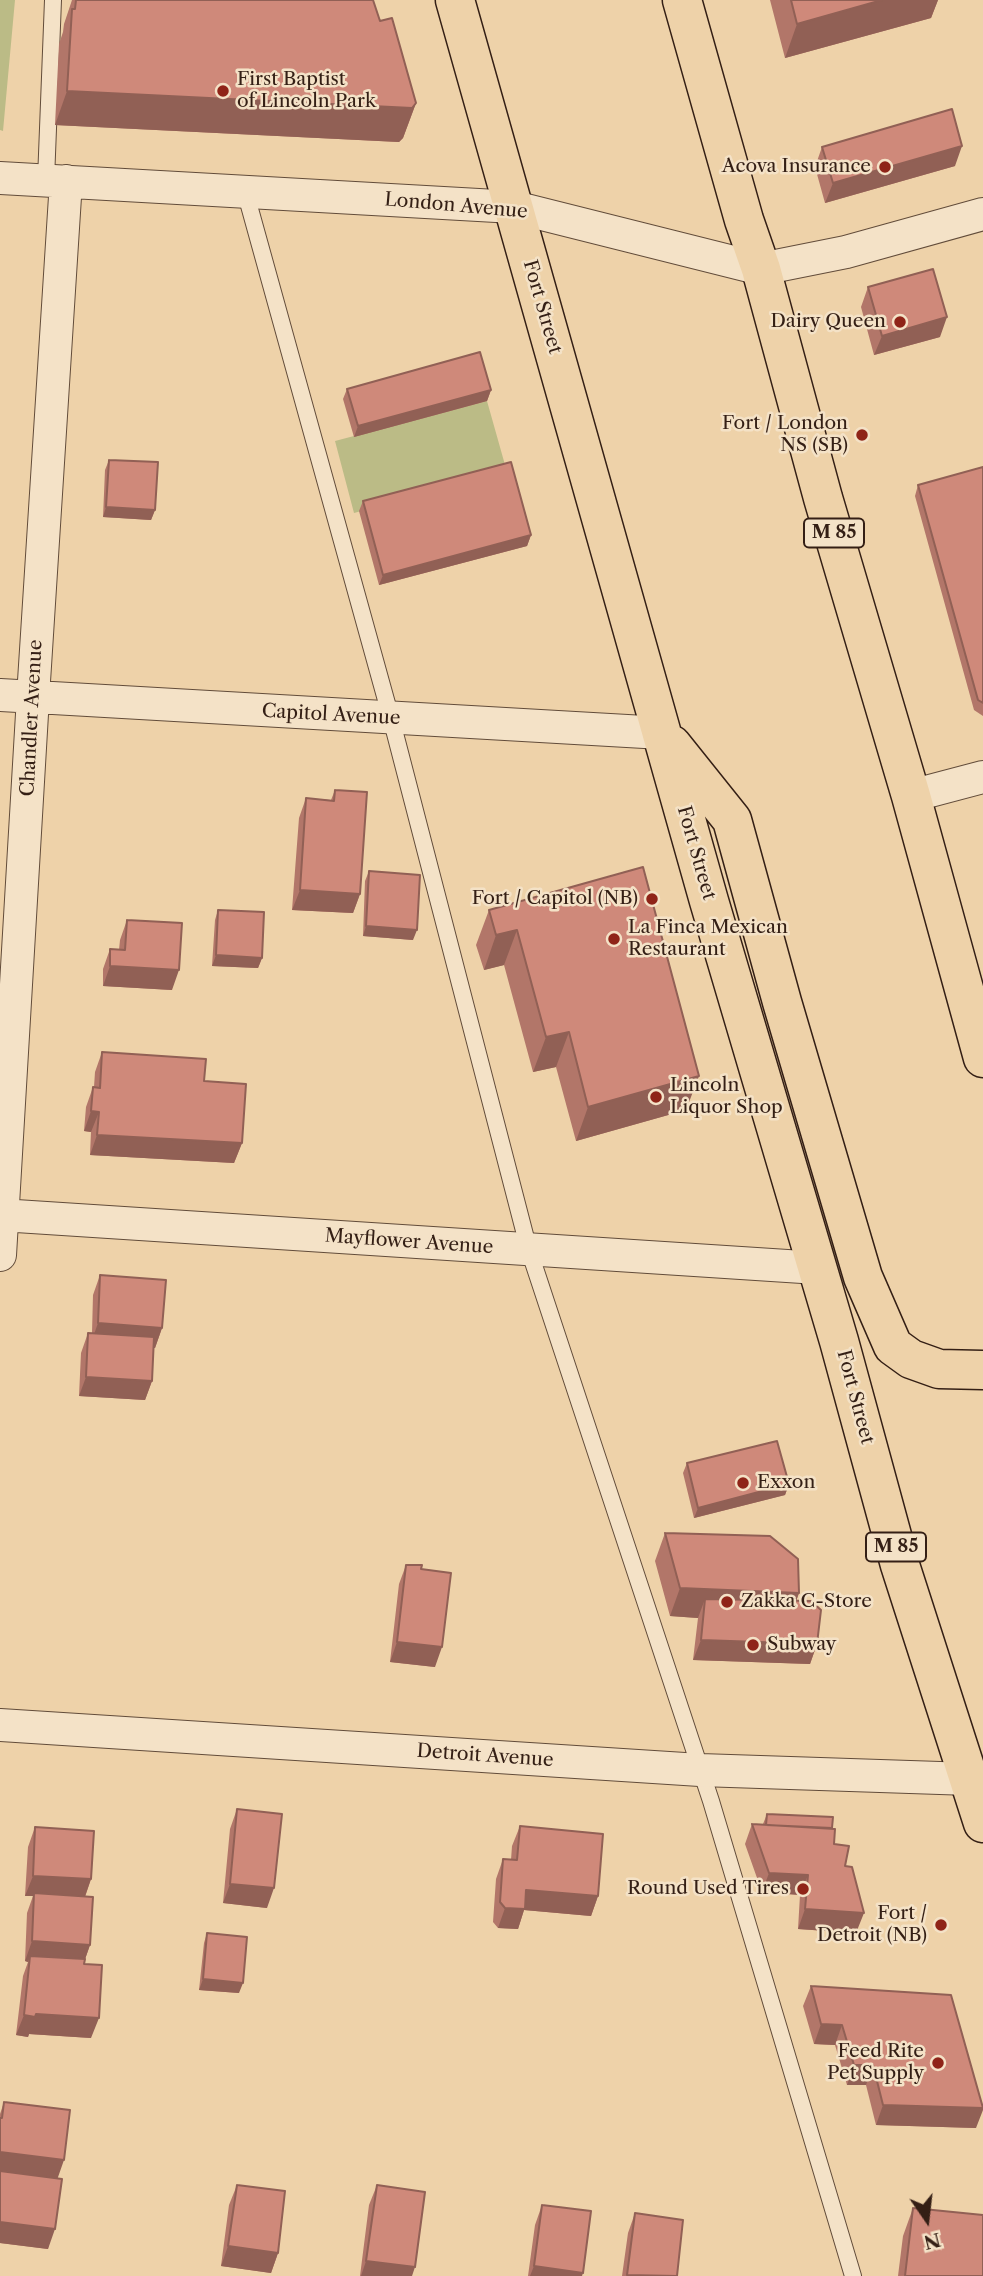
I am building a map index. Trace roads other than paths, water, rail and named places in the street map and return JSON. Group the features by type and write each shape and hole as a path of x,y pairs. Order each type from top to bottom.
{"main road":[{"name":"Fort Street","path":"455,0 709,901 818,1268 900,1565 983,1823"},
{"name":"M 85","path":"682,0 744,220 761,269 823,498 911,796 983,1058"},
{"path":"662,733 732,820 863,1277 893,1346 911,1359 939,1369 983,1370"}],"street":[{"name":"London Avenue","path":"0,178 514,207 761,269 846,253 983,214"},
{"name":"Chandler Avenue","path":"0,1255 33,697 56,181"},
{"name":"Capitol Avenue","path":"0,695 662,733"},
{"path":"911,796 983,777"},
{"name":"Mayflower Avenue","path":"1,1215 818,1268"},
{"name":"Detroit Avenue","path":"0,1725 700,1770 970,1779"}],"lane":[{"path":"53,0 56,181"},
{"path":"245,191 391,718 529,1250 712,1801 853,2276"}],"place":[{"name":"First Baptist of Lincoln Park","path":"223,91"},
{"name":"Acova Insurance","path":"885,167"},
{"name":"Dairy Queen","path":"900,322"},
{"name":"Fort / London NS (SB)","path":"862,435"},
{"name":"Fort / Capitol (NB)","path":"652,899"},
{"name":"La Finca Mexican Restaurant","path":"614,939"},
{"name":"Lincoln Liquor Shop","path":"656,1097"},
{"name":"Exxon","path":"743,1483"},
{"name":"Zakka C-Store","path":"727,1602"},
{"name":"Subway","path":"753,1645"},
{"name":"Round Used Tires","path":"803,1889"},
{"name":"Fort / Detroit (NB)","path":"941,1925"},
{"name":"Feed Rite Pet Supply","path":"938,2063"}]}
